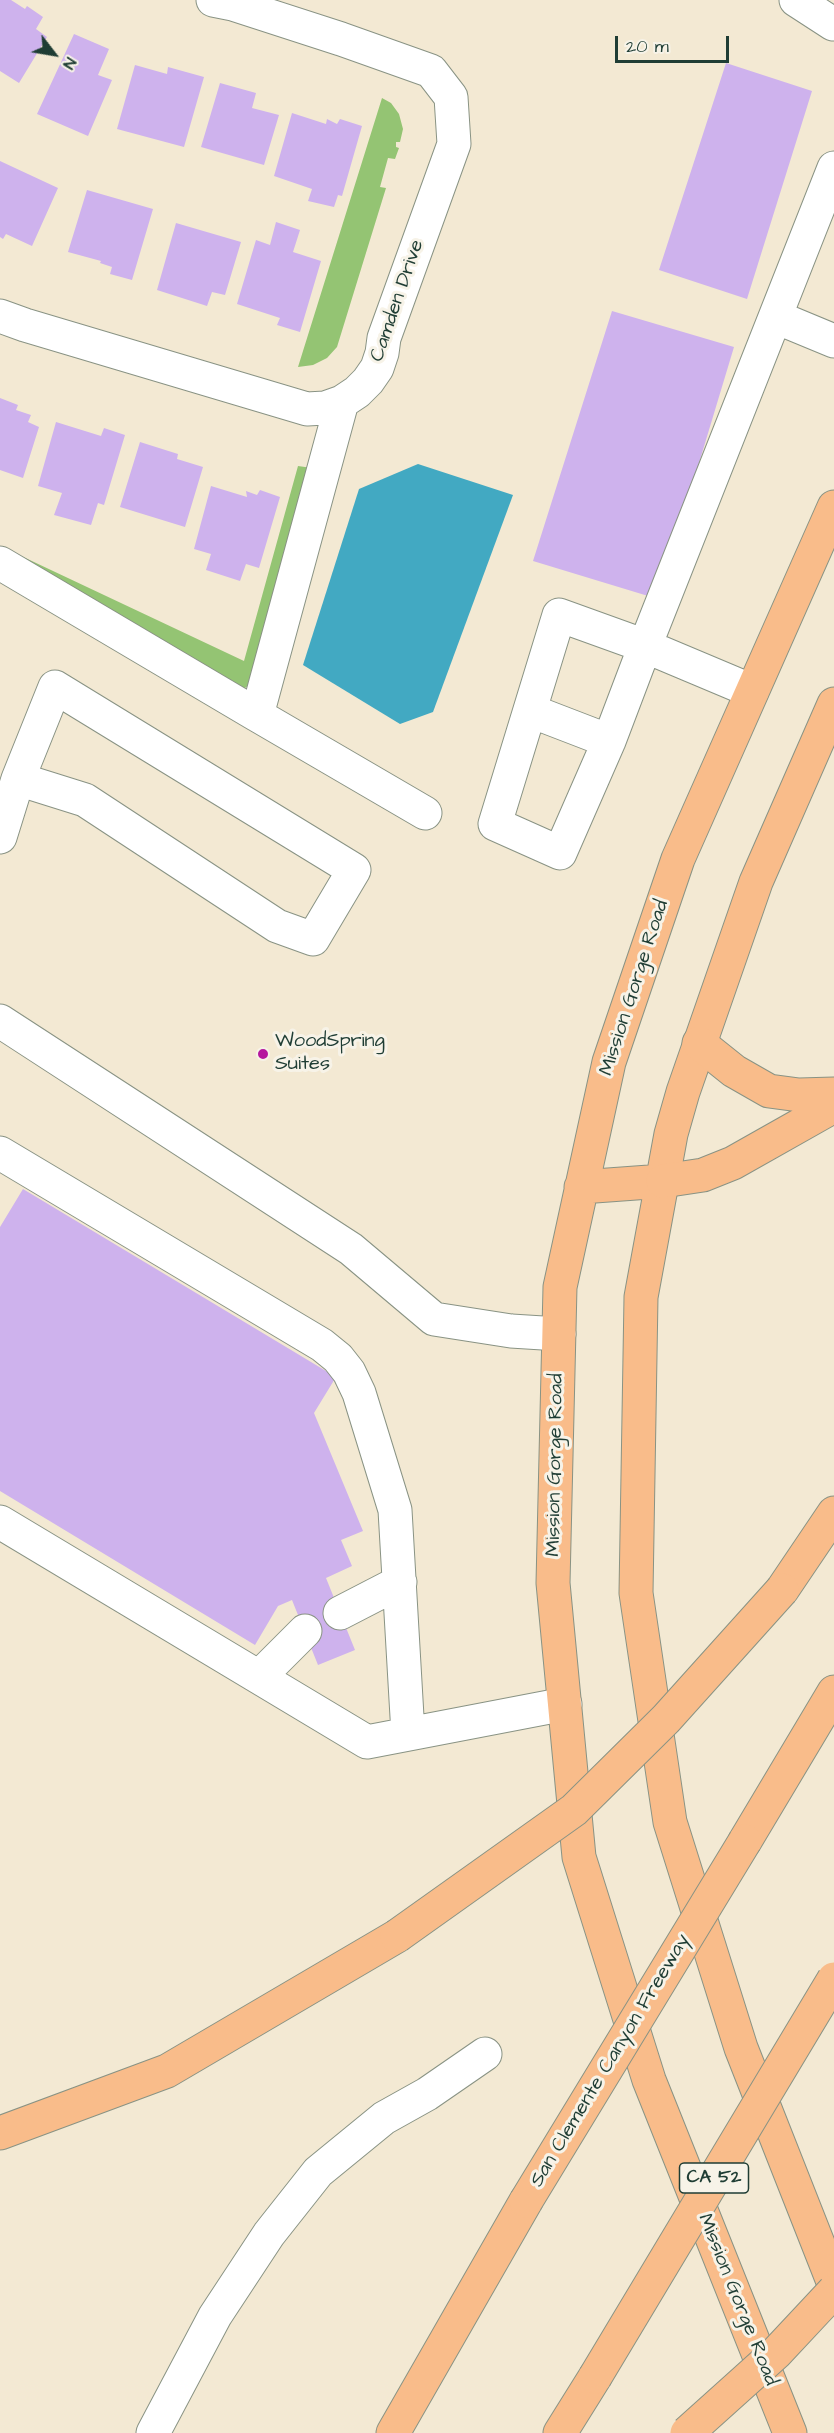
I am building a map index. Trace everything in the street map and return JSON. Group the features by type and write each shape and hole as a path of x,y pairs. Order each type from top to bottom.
{"main road":[{"name":"Mission Gorge Road","path":"790,2433 649,2080 582,1868 579,1857 553,1583 560,1287 609,1062 678,859 834,507"},
{"path":"834,704 756,882 699,1043 671,1134 641,1297 636,1593 670,1822 741,2048 834,2284"},
{"path":"699,1043 734,1071 769,1091 799,1095 834,1094"},
{"path":"581,1187 663,1181 703,1175 733,1163 834,1106"},
{"path":"0,2133 167,2071 397,1936 574,1810 666,1719 782,1590 834,1513"},
{"name":"San Clemente Canyon Freeway","path":"393,2433 526,2201 834,1692"},
{"name":"CA 52","path":"560,2433 834,1979"},
{"path":"687,2433 776,2353 834,2291"}],"street":[{"path":"795,0 833,24 834,22"},
{"name":"Camden Drive","path":"0,316 307,409 324,408 342,402 368,381 379,360 384,338 454,144 452,97 431,71 227,1"},
{"path":"752,691 645,646 559,615 495,824 560,853 609,741 645,646 834,168"},
{"path":"776,317 834,341"},
{"path":"257,715 342,402"},
{"path":"0,563 425,813"},
{"path":"0,837 18,779 55,687 354,870 313,939 277,926 85,800 18,779"},
{"path":"531,711 609,741"},
{"path":"0,1021 351,1249 434,1319 511,1331 559,1334"},
{"path":"0,1153 322,1345 338,1358 349,1372 359,1393 395,1510 408,1734"},
{"path":"0,1522 367,1742 565,1704"},
{"path":"340,1613 400,1582"},
{"path":"259,1677 305,1631"},
{"path":"153,2433 215,2316 269,2234 318,2172 384,2118 427,2094 486,2054"}],"green space":[{"path":"382,98 391,103 399,114 403,129 400,142 396,142 396,147 399,148 395,159 388,158 380,187 386,188 337,347 327,358 313,365 298,367"},
{"path":"298,466 312,468 256,680 245,688 234,689 0,553 0,546 244,661"}],"water":[{"path":"418,464 513,495 433,712 400,724 303,665 359,489"}],"building":[{"path":"0,0 11,0 25,9 27,6 43,17 36,29 47,37 19,83 0,71"},
{"path":"74,34 109,49 98,75 112,80 88,136 37,114"},
{"path":"726,63 812,91 747,299 659,270"},
{"path":"135,65 167,74 168,67 204,77 184,147 117,129"},
{"path":"220,83 256,93 252,108 279,115 264,165 201,147"},
{"path":"292,113 326,124 327,119 337,124 340,119 362,126 342,196 338,195 334,207 308,201 312,189 274,176"},
{"path":"0,161 58,188 32,246 6,234 3,239 0,237"},
{"path":"87,190 153,209 132,280 110,274 112,267 100,263 101,261 68,252"},
{"path":"276,222 300,230 293,252 321,261 300,332 277,325 280,318 237,304 256,240 270,245"},
{"path":"176,223 241,242 225,295 212,292 207,306 157,290"},
{"path":"612,311 734,347 658,599 533,561"},
{"path":"0,398 18,405 16,410 31,415 28,422 39,427 23,478 0,470"},
{"path":"56,422 101,436 104,428 125,435 104,505 98,503 91,525 54,515 62,493 38,486"},
{"path":"140,442 178,454 177,459 203,467 185,527 120,507"},
{"path":"211,486 247,497 246,491 257,495 260,490 280,497 259,568 246,564 240,581 206,570 211,554 194,549"},
{"path":"23,1189 336,1377 314,1413 363,1531 341,1540 352,1566 326,1578 355,1650 318,1665 292,1600 278,1606 255,1645 0,1491 0,1227"}],"place":[{"name":"WoodSpring Suites","path":"263,1054"}]}
